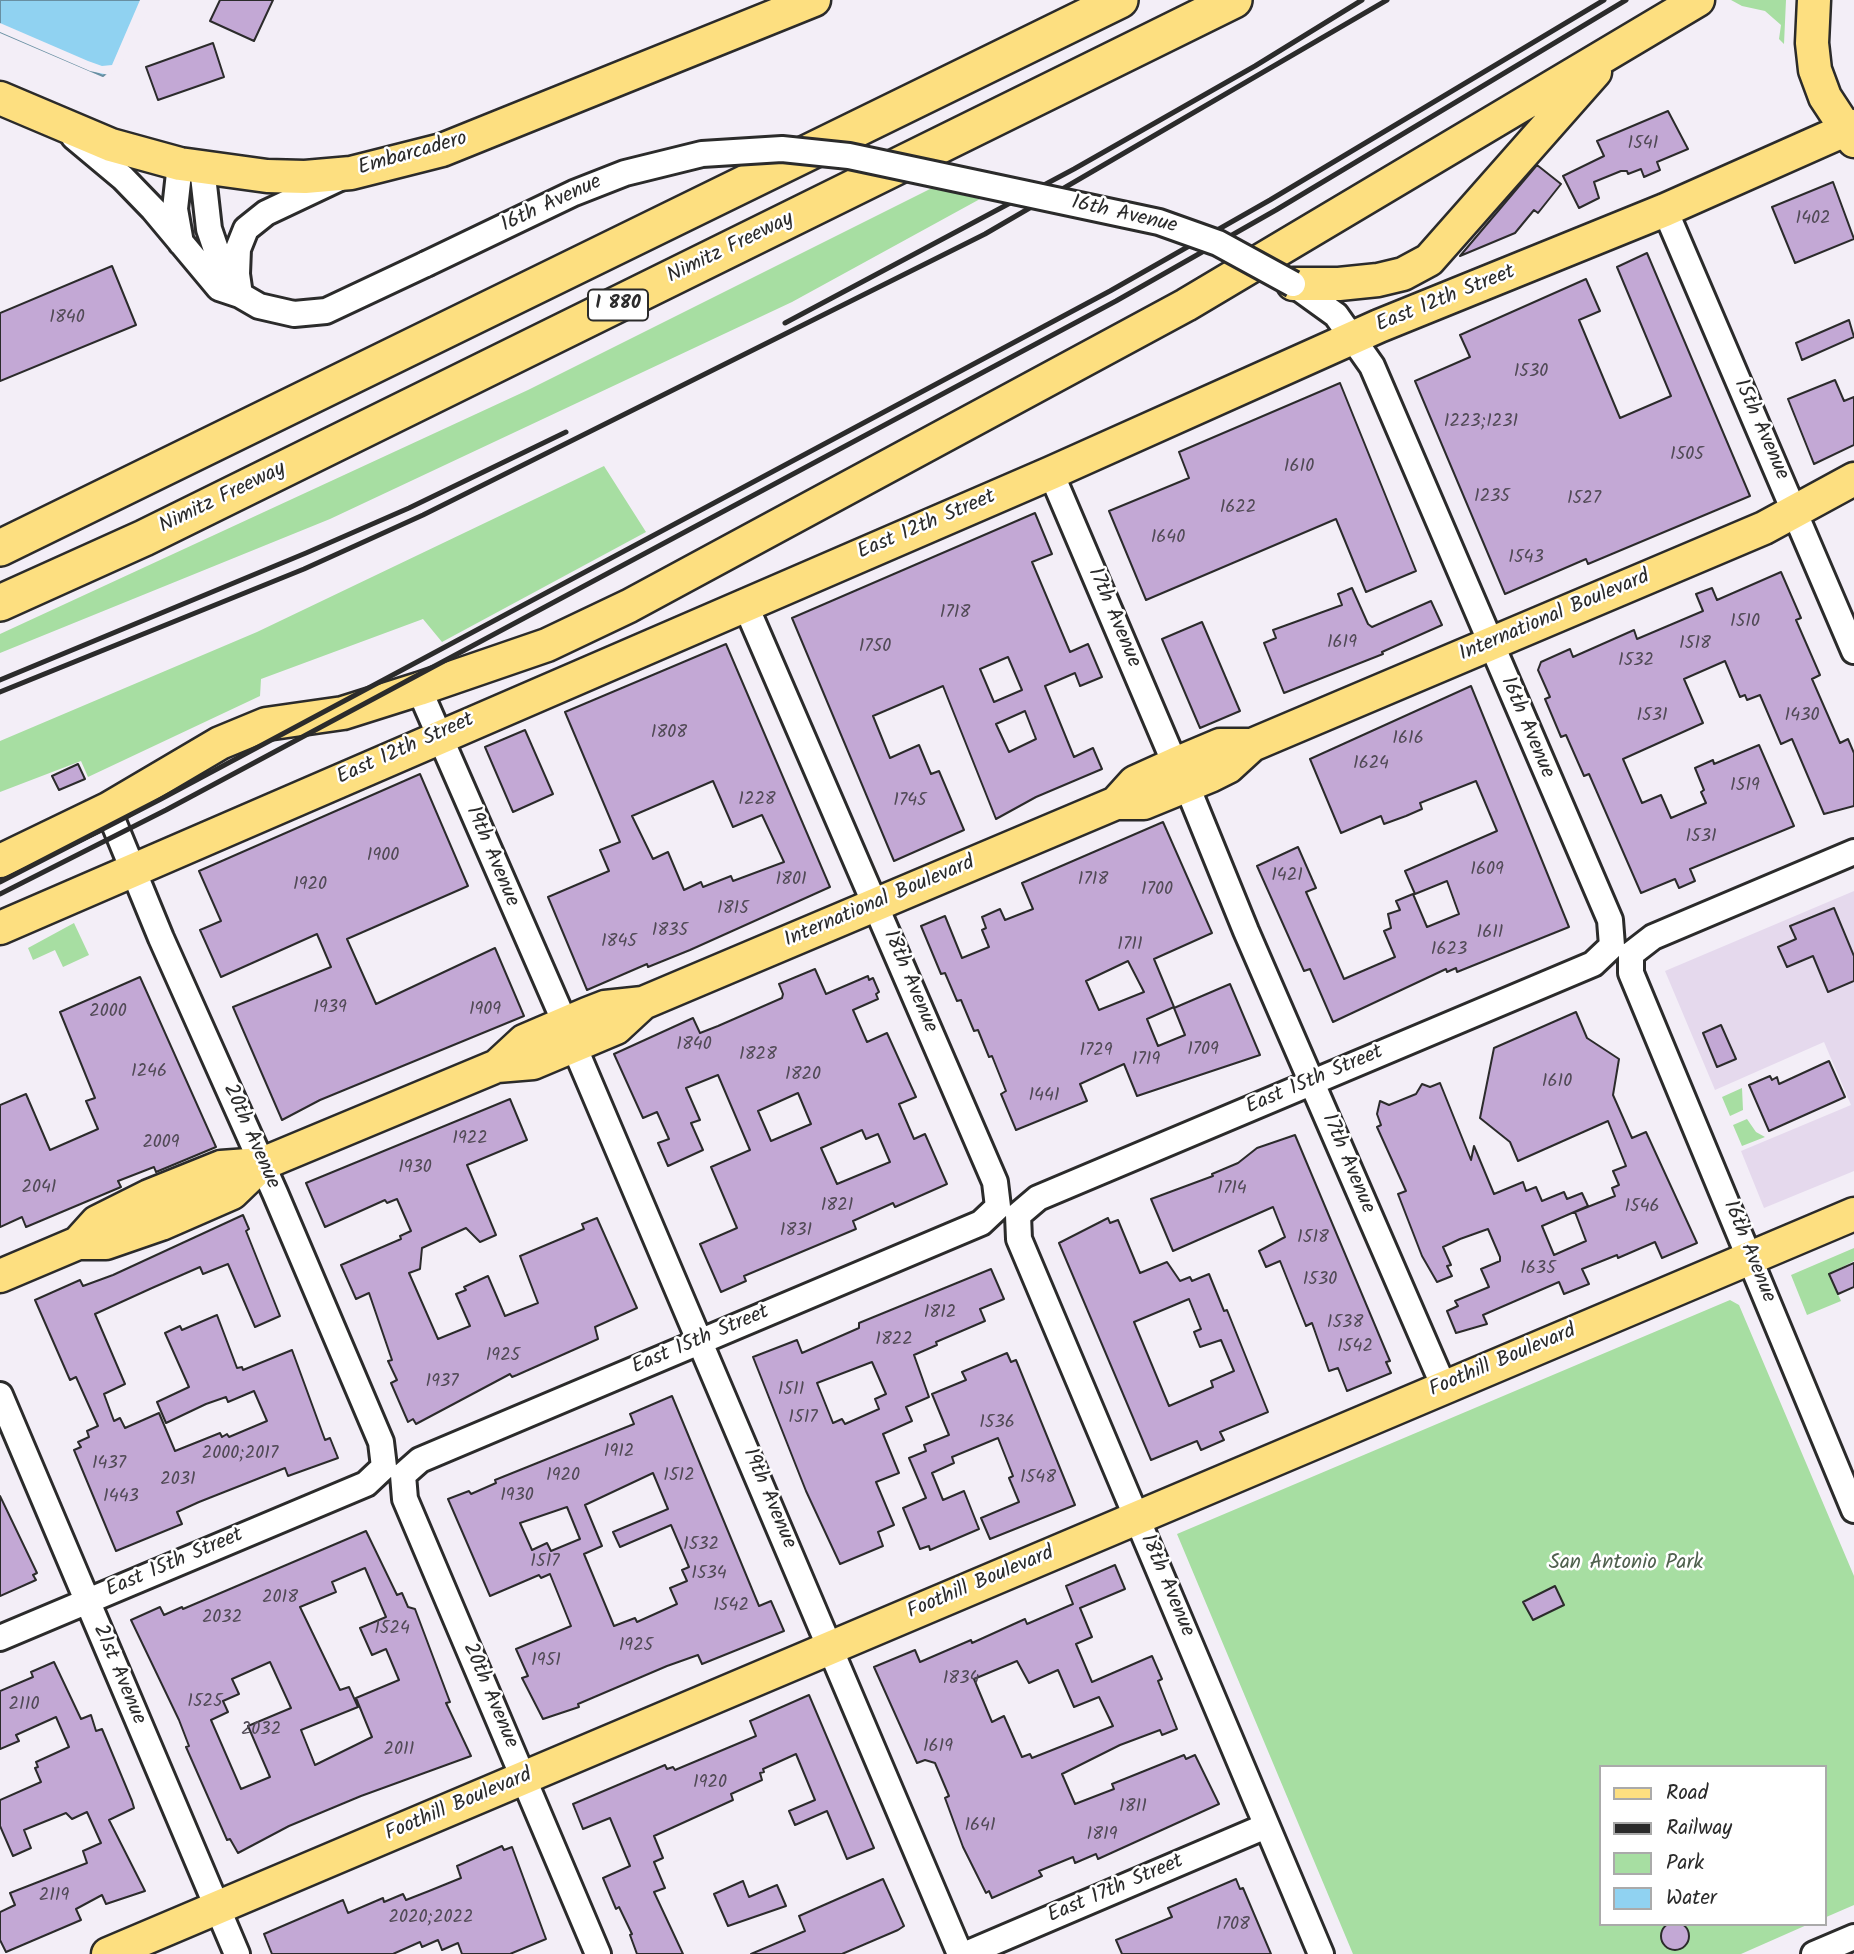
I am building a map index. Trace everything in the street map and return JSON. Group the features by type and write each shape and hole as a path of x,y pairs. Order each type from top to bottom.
{"highway":[{"name":"I 880","path":"0,548 1120,0"},
{"name":"Nimitz Freeway","path":"0,603 144,538 1234,0"}],"main road":[{"name":"Embarcadero","path":"0,98 111,145 191,165 305,177 351,173 398,164 442,150 814,0"},
{"path":"0,861 108,809 220,743 266,724 343,713 547,645 708,565 1186,305 1698,0"},
{"path":"1814,0 1812,43 1815,70 1825,97 1851,132"},
{"path":"1308,287 1355,284 1403,274 1429,260 1554,115 1626,41"},
{"name":"East 12th Street","path":"0,928 440,735 1051,473 1355,338 1851,132"},
{"name":"International Boulevard","path":"0,1276 78,1243 97,1222 149,1196 221,1167 262,1164 497,1066 533,1063 605,1007 643,1003 1116,803 1144,803 1181,775 1228,768 1252,745 1796,513 1854,480"},
{"name":"Foothill Boulevard","path":"108,1954 1854,1214"}],"street":[{"name":"16th Avenue","path":"54,121 123,178 153,209 182,247 219,288 275,311 316,313 336,307 574,192 625,173 702,153 782,149 849,156 1159,222 1218,243 1308,287 1355,338 1372,366 1752,1258 1800,1384 1854,1510"},
{"path":"191,165 208,229 222,267 240,295"},
{"path":"182,247 175,209 191,165"},
{"path":"240,295 238,249 246,229 266,213 351,173"},
{"name":"15th Avenue","path":"1665,210 1854,651"},
{"name":"17th Avenue","path":"1051,473 1245,931 1444,1387"},
{"name":"18th Avenue","path":"746,604 1008,1211 1321,1954"},
{"name":"19th Avenue","path":"419,689 569,1034 960,1954"},
{"name":"20th Avenue","path":"108,809 394,1471 598,1954"},
{"name":"East 15th Street","path":"0,1638 1854,852"},
{"name":"21st Avenue","path":"0,1395 237,1954"},
{"name":"East 17th Street","path":"966,1954 1266,1826"},
{"path":"1814,1954 1854,1937"}],"shaded area":[{"path":"1854,891 1854,1171 1764,1208 1741,1151 1851,1105 1824,1042 1715,1090 1665,971"}],"green space":[{"path":"1731,0 1786,0 1784,44 1779,39 1781,25 1765,11 1742,6"},
{"path":"932,188 980,199 792,302 330,519 0,653 0,634 528,390"},
{"path":"604,466 646,532 442,642 423,619 261,679 260,696 88,777 81,761 0,792 0,741 257,632"},
{"path":"74,923 89,955 63,967 55,950 33,960 28,948"},
{"path":"1742,1088 1743,1110 1730,1116 1722,1097"},
{"path":"1747,1119 1756,1132 1765,1137 1742,1146 1733,1125"},
{"path":"1854,1248 1854,1261 1829,1274 1841,1301 1807,1315 1791,1275"},
{"name":"San Antonio Park","path":"1730,1300 1739,1305 1854,1576 1854,1905 1826,1917 1826,1765 1598,1765 1598,1926 1804,1926 1741,1954 1353,1954 1177,1534"}],"water":[{"path":"0,0 149,0 115,66 103,76 0,32"}],"pier":[{"path":"140,0 152,0 133,45 118,69 109,75 90,71 0,32 0,23 88,61 102,66 112,65"}],"building":[{"path":"220,0 273,0 254,41 210,21"},
{"path":"213,43 224,77 158,100 146,67"},
{"path":"1668,111 1688,149 1657,162 1660,170 1644,177 1641,169 1628,174 1627,171 1621,171 1594,182 1599,198 1579,208 1563,176 1604,156 1597,141"},
{"path":"1537,165 1561,184 1538,213 1534,210 1515,233 1460,256"},
{"path":"1833,182 1854,239 1795,263 1772,207"},
{"path":"1647,253 1750,496 1588,564 1586,559 1505,594 1415,381 1470,357 1460,335 1586,279 1600,311 1579,320 1620,418 1671,396 1617,267"},
{"path":"112,266 136,325 0,381 0,313"},
{"path":"1849,320 1854,337 1802,360 1796,343"},
{"path":"1835,380 1844,401 1854,397 1854,445 1814,464 1788,399"},
{"path":"1340,383 1416,571 1366,592 1336,519 1146,600 1109,511 1189,478 1179,452"},
{"path":"1035,513 1052,554 1032,562 1070,652 1088,644 1102,677 1080,686 1075,673 1045,686 1074,757 1093,748 1102,769 1036,797 996,819 943,686 873,716 890,758 919,745 931,774 939,771 964,830 894,861 792,618","holes":["1008,657 1022,690 994,702 980,669","1025,711 1036,739 1009,752 996,724"]},
{"path":"1781,572 1801,618 1796,620 1820,675 1812,679 1840,743 1848,739 1854,753 1854,806 1824,814 1792,739 1781,744 1760,695 1747,700 1745,695 1740,697 1725,661 1684,679 1703,723 1623,759 1642,803 1661,795 1671,818 1706,803 1695,768 1713,760 1714,764 1759,745 1794,826 1690,869 1695,881 1679,888 1675,879 1641,893 1589,774 1584,776 1566,735 1561,737 1545,699 1550,697 1538,670 1541,662 1570,649 1573,657 1634,630 1637,639 1703,611 1696,594 1712,588 1717,600"},
{"path":"1352,588 1368,624 1372,627 1431,601 1442,625 1382,652 1383,654 1284,693 1264,643 1276,638 1273,630 1342,605 1338,594"},
{"path":"1202,622 1240,711 1200,728 1162,639"},
{"path":"726,644 830,887 690,950 648,967 647,964 587,990 548,897 609,871 600,850 620,842 565,712","holes":["713,781 733,827 762,815 784,862 733,881 731,876 703,887 701,882 684,890 668,852 653,859 632,816"]},
{"path":"1471,686 1569,927 1457,972 1456,968 1447,972 1446,969 1333,1022 1310,969 1304,971 1257,866 1298,847 1316,888 1306,892 1344,979 1395,957 1384,931 1391,928 1388,914 1400,910 1396,901 1413,894 1427,927 1459,914 1447,881 1415,894 1405,871 1497,831 1476,781 1420,803 1422,809 1406,816 1384,824 1381,816 1341,833 1310,759"},
{"path":"525,730 553,794 513,812 485,747"},
{"path":"78,764 85,779 59,790 52,776"},
{"path":"420,774 468,886 347,939 376,1004 495,948 524,1016 320,1100 282,1120 233,1007 331,967 317,934 221,977 200,930 221,921 199,871"},
{"path":"1163,822 1212,933 1154,959 1174,1007 1147,1019 1158,1046 1185,1035 1174,1008 1230,984 1260,1055 1137,1096 1124,1064 1080,1084 1087,1101 1016,1130 1001,1094 1006,1091 992,1056 989,1057 978,1030 974,1031 961,1000 957,1001 945,973 941,974 921,926 945,916 962,958 989,947 982,930 986,928 982,917 1000,909 1005,920 1033,909 1022,883","holes":["1128,961 1144,992 1099,1010 1086,981"]},
{"path":"1834,908 1854,956 1854,981 1828,992 1813,956 1787,967 1778,947 1796,939 1790,926"},
{"path":"815,969 826,994 868,976 869,980 873,978 879,992 876,994 878,999 853,1010 867,1042 887,1033 916,1097 899,1104 914,1139 925,1134 947,1184 895,1207 893,1203 853,1221 856,1229 744,1276 746,1281 721,1292 700,1244 737,1228 711,1167 750,1150 718,1075 686,1088 700,1120 691,1123 703,1150 668,1166 658,1143 669,1139 657,1112 643,1118 614,1054 693,1018 700,1033 718,1026 782,998 779,984","holes":["798,1093 811,1124 771,1141 758,1111","862,1130 866,1139 878,1134 890,1162 837,1184 821,1148"]},
{"path":"140,977 216,1147 156,1172 154,1167 118,1181 121,1187 26,1227 22,1217 0,1227 0,1105 26,1094 50,1150 98,1129 86,1101 95,1098 60,1012"},
{"path":"1576,1012 1587,1038 1619,1059 1613,1095 1632,1138 1646,1132 1697,1243 1662,1258 1655,1242 1618,1258 1617,1255 1582,1269 1589,1284 1564,1294 1559,1282 1483,1315 1487,1324 1456,1333 1447,1311 1458,1306 1455,1301 1489,1287 1481,1269 1500,1261 1500,1257 1488,1229 1460,1239 1443,1247 1451,1265 1447,1266 1452,1276 1437,1282 1422,1256 1398,1194 1406,1191 1377,1127 1381,1125 1377,1114 1380,1101 1389,1105 1416,1094 1422,1084 1430,1087 1440,1083 1471,1160 1474,1146 1494,1194 1523,1182 1526,1191 1536,1187 1542,1201 1564,1192 1567,1199 1582,1193 1588,1206 1542,1226 1554,1255 1586,1241 1575,1212 1615,1196 1612,1188 1619,1185 1613,1171 1626,1166 1608,1121 1518,1161 1510,1142 1480,1118 1494,1048"},
{"path":"1721,1025 1736,1059 1717,1067 1703,1033"},
{"path":"1829,1061 1845,1097 1769,1131 1749,1085 1770,1076 1772,1080 1777,1077 1779,1084"},
{"path":"510,1099 527,1140 467,1165 496,1235 480,1242 466,1228 422,1248 420,1269 409,1273 438,1339 470,1326 456,1294 466,1290 464,1287 488,1276 505,1316 538,1303 520,1256 584,1229 582,1224 597,1218 637,1308 595,1327 598,1339 512,1377 510,1374 416,1424 413,1419 408,1422 391,1383 397,1380 388,1361 392,1360 369,1293 356,1299 341,1265 401,1239 400,1236 411,1231 397,1199 387,1203 385,1200 325,1227 306,1183"},
{"path":"1295,1135 1390,1361 1386,1362 1391,1373 1347,1391 1338,1368 1329,1371 1312,1323 1306,1326 1280,1261 1266,1267 1259,1251 1285,1237 1273,1207 1173,1251 1151,1199 1213,1176 1212,1174 1238,1163 1257,1148"},
{"path":"243,1215 249,1229 246,1231 280,1316 255,1327 228,1264 203,1274 200,1267 95,1314 125,1384 104,1394 114,1421 120,1418 125,1428 159,1413 175,1451 220,1433 222,1437 227,1434 229,1437 267,1421 254,1391 228,1402 226,1397 206,1404 166,1423 157,1402 189,1387 165,1333 180,1326 182,1330 217,1315 237,1368 242,1367 243,1370 292,1350 325,1440 330,1438 338,1458 288,1476 285,1468 199,1502 177,1512 182,1524 116,1551 74,1450 81,1447 78,1442 89,1437 87,1431 98,1426 76,1377 70,1380 35,1300 80,1280 83,1286 113,1275"},
{"path":"1108,1218 1110,1223 1118,1220 1140,1273 1167,1262 1180,1281 1190,1277 1192,1281 1209,1274 1224,1311 1227,1310 1268,1412 1220,1432 1224,1440 1201,1450 1197,1441 1151,1460 1059,1243","holes":["1189,1299 1201,1329 1194,1332 1200,1347 1221,1340 1234,1371 1211,1381 1213,1387 1169,1406 1134,1322"]},
{"path":"1854,1263 1854,1287 1838,1294 1829,1274"},
{"path":"991,1269 1004,1299 980,1309 985,1321 936,1342 937,1345 914,1355 929,1397 906,1407 912,1421 883,1434 899,1473 876,1482 894,1525 878,1532 883,1546 840,1564 806,1491 753,1357 797,1340 802,1353 859,1328 859,1323","holes":["872,1362 886,1394 875,1399 879,1409 845,1424 842,1419 833,1423 817,1383"]},
{"path":"1007,1353 1011,1362 1016,1360 1075,1505 990,1539 981,1518 1019,1502 1009,1478 1013,1476 998,1438 952,1457 954,1463 932,1473 943,1500 964,1491 979,1529 930,1550 929,1546 920,1549 903,1508 926,1498 909,1458 926,1451 924,1445 949,1435 932,1394 966,1380 962,1372"},
{"path":"672,1396 759,1606 771,1601 784,1631 702,1664 698,1655 667,1666 578,1704 579,1707 543,1719 522,1678 528,1676 516,1649 571,1626 550,1574 541,1578 539,1575 490,1596 448,1499 469,1491 471,1494 496,1483 495,1480 634,1424 630,1414","holes":["653,1473 668,1509 613,1532 620,1547 671,1525 689,1567 682,1570 687,1581 670,1588 677,1604 637,1622 635,1618 614,1626 584,1554 602,1546 585,1505","567,1507 580,1539 551,1551 547,1543 532,1550 520,1523"]},
{"path":"0,1496 37,1573 33,1575 36,1580 0,1596"},
{"path":"366,1531 397,1595 402,1593 408,1607 415,1609 450,1702 446,1703 471,1756 361,1796 289,1826 238,1853 230,1839 227,1840 186,1747 189,1746 179,1720 131,1620 160,1607 164,1615 182,1607 183,1609","holes":["365,1568 386,1617 360,1628 372,1655 386,1649 399,1680 356,1698 372,1737 315,1765 301,1730 358,1707 349,1687 340,1690 300,1607 336,1592 332,1582","270,1662 291,1708 248,1726 270,1777 241,1789 211,1720 228,1712 223,1701 239,1694 232,1679"]},
{"path":"1115,1565 1125,1589 1080,1608 1092,1637 1076,1644 1092,1682 1152,1656 1162,1679 1158,1681 1177,1729 1162,1735 1160,1730 1120,1745 1062,1774 1075,1804 1114,1789 1112,1784 1184,1755 1186,1759 1195,1755 1219,1804 1098,1859 1096,1854 1075,1863 1073,1857 1039,1871 1042,1876 992,1898 989,1891 986,1893 963,1847 945,1798 949,1796 935,1763 925,1760 917,1763 874,1667 915,1650 920,1662 971,1640 972,1643 1025,1619 1027,1624 1073,1604 1066,1586","holes":["1017,1661 1029,1683 1058,1670 1074,1707 1099,1697 1113,1726 1032,1758 1030,1754 1022,1757 1004,1716 992,1722 974,1679"]},
{"path":"1555,1586 1564,1605 1533,1620 1523,1602"},
{"path":"54,1662 81,1719 91,1715 96,1731 102,1729 132,1801 134,1808 109,1820 145,1891 106,1904 102,1895 76,1909 81,1920 6,1952 0,1940 0,1912 15,1905 10,1893 87,1863 83,1851 101,1843 87,1812 72,1819 66,1813 24,1830 31,1848 13,1856 0,1826 0,1800 41,1782 35,1768 38,1767 36,1762 69,1747 56,1717 16,1735 19,1741 0,1749 0,1691 33,1677 31,1672"},
{"path":"809,1695 874,1848 847,1859 827,1811 795,1825 789,1811 815,1800 796,1754 763,1769 764,1772 760,1773 762,1780 731,1794 733,1800 654,1836 663,1858 654,1862 665,1888 654,1892 683,1954 637,1954 630,1935 632,1934 619,1907 616,1909 603,1878 630,1866 610,1818 583,1829 573,1804 665,1765 667,1769 673,1767 675,1770 756,1736 750,1721"},
{"path":"502,1846 504,1850 512,1847 546,1939 510,1954 462,1954 458,1943 442,1950 438,1940 422,1947 420,1942 393,1954 272,1954 264,1934 343,1900 348,1913 383,1898 384,1902 403,1894 406,1900 461,1878 457,1866"},
{"path":"883,1879 904,1926 898,1930 842,1954 751,1954 805,1931 799,1916"},
{"path":"1236,1879 1240,1889 1243,1888 1271,1954 1122,1954 1116,1940 1172,1917 1168,1908"},
{"path":"743,1881 749,1897 777,1885 786,1906 728,1926 714,1894"},
{"path":"1665,1926 1685,1926 1688,1941 1680,1949 1670,1949 1662,1941"}],"railway":[{"path":"785,323 1074,169 1255,66 1362,0"},
{"path":"0,692 304,569 423,515 985,234 1387,0"},
{"path":"0,882 161,799 1110,291 1270,200 1604,0"},
{"path":"0,894 166,810 1116,301 1276,210 1626,0"},
{"path":"0,680 409,508 566,432"}]}
